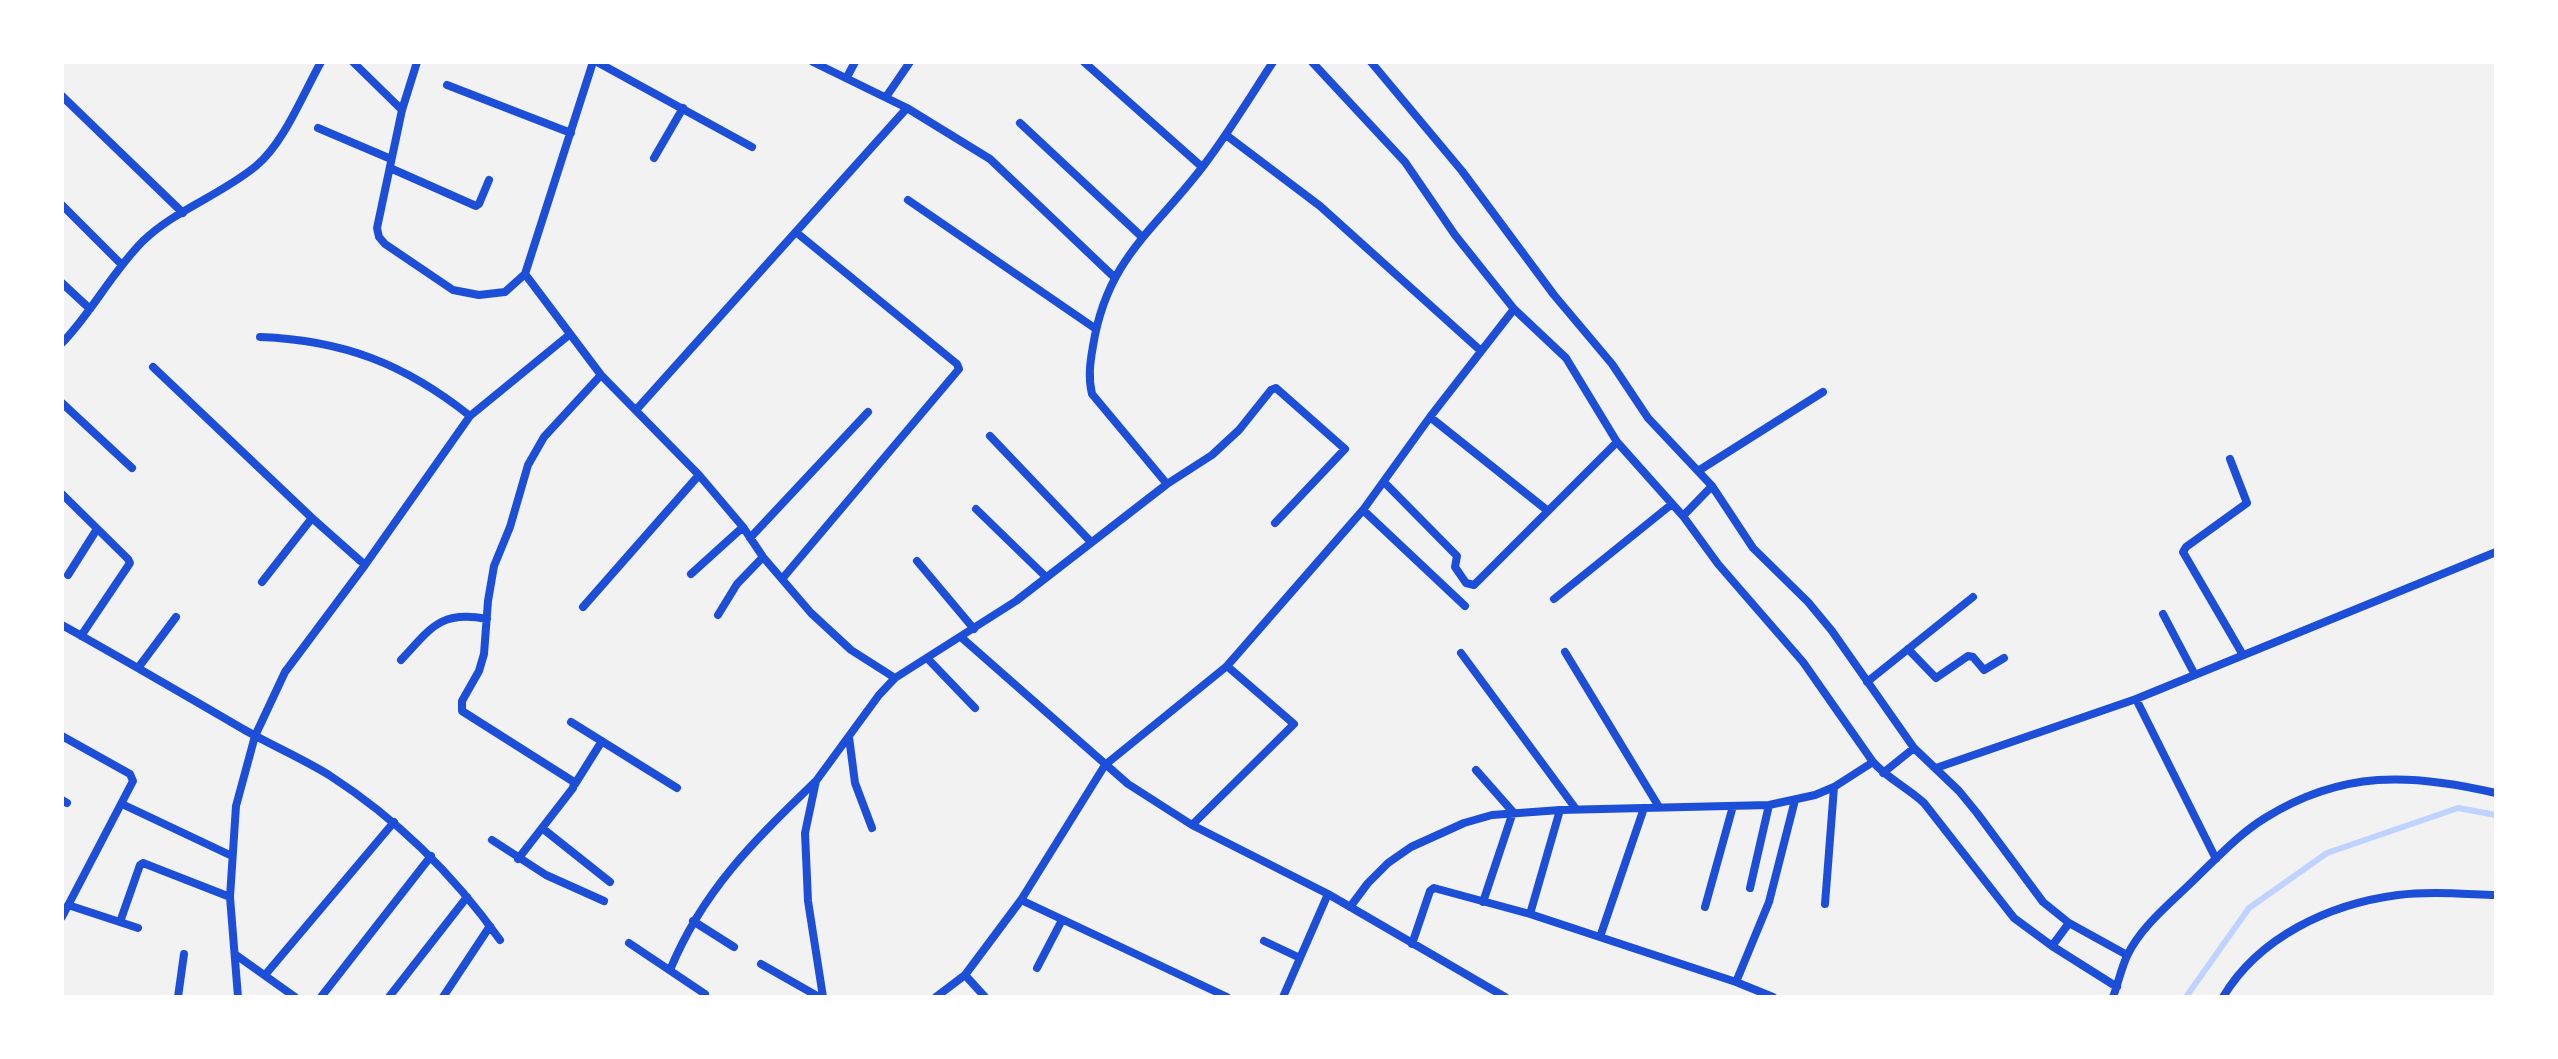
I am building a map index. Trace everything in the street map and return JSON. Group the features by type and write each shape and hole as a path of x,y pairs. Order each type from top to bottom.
{"street":[{"path":"63,340 144,240 256,166 272,149 321,62"},
{"path":"353,62 402,110"},
{"path":"417,62 402,110 377,228 385,244 453,290 479,295 505,292 525,274 595,62 752,147"},
{"path":"813,62 907,108 990,159 1114,277"},
{"path":"847,77 855,62"},
{"path":"886,97 910,62"},
{"path":"1084,62 1202,167"},
{"path":"1312,62 1405,162 1455,235 1514,309 1566,358 1617,442 1672,504 1686,512 1718,564 1812,673 1873,762 1887,770 1924,803 2014,918 2117,987"},
{"path":"1371,62 1470,182 1572,317 1612,364 1648,418 1698,471 1753,548 1808,602 1832,631 1914,748 1977,813 2043,902 2067,926 2127,955"},
{"path":"1167,484 1092,394 1089,380 1096,329 1114,277 1142,237 1226,135 1269,63"},
{"path":"447,85 571,133"},
{"path":"62,96 183,213"},
{"path":"654,158 683,108"},
{"path":"636,410 907,108"},
{"path":"1020,123 1142,237"},
{"path":"318,128 476,206 489,180"},
{"path":"1226,135 1320,206 1481,351"},
{"path":"908,200 1096,329"},
{"path":"62,205 122,265"},
{"path":"782,579 959,372 957,364 797,233"},
{"path":"525,274 601,375 699,475 811,613 851,650 895,678"},
{"path":"62,283 90,309"},
{"path":"936,997 965,975 1021,900 1105,765 1227,666 1363,510 1514,309"},
{"path":"238,997 230,897 236,806 255,736 285,672 470,416 569,335"},
{"path":"260,337 317,342 372,357 424,382 470,416"},
{"path":"153,367 365,565"},
{"path":"575,784 462,711 462,701 479,671 484,654 494,566 510,527 528,465 544,437 601,375"},
{"path":"670,970 693,921 715,887 740,855 816,781 895,678 1016,601 1167,484 1212,455 1239,430 1271,390 1278,389 1345,449 1275,523"},
{"path":"1698,471 1823,392"},
{"path":"62,403 132,468"},
{"path":"750,538 868,412"},
{"path":"1430,417 1548,511"},
{"path":"990,436 1091,542"},
{"path":"1384,482 1457,556 1455,567 1466,583 1471,585 1477,583 1617,442"},
{"path":"2230,459 2247,503 2183,552 2243,655"},
{"path":"583,607 699,475"},
{"path":"1686,512 1709,489"},
{"path":"62,494 128,559 129,568 81,636"},
{"path":"1554,599 1672,504"},
{"path":"976,509 1046,577"},
{"path":"1363,510 1465,606"},
{"path":"262,582 312,518"},
{"path":"691,574 743,527"},
{"path":"68,575 97,529"},
{"path":"1936,768 2136,699 2496,552"},
{"path":"718,615 737,584 763,557"},
{"path":"917,561 974,629"},
{"path":"1867,682 1973,597"},
{"path":"2163,614 2195,675"},
{"path":"401,660 432,627 442,621 466,615 487,619"},
{"path":"138,668 176,617"},
{"path":"62,625 327,774 394,822 431,856 500,940"},
{"path":"962,638 1128,784 1192,825 1328,894 1505,997"},
{"path":"1908,649 1936,678 1968,656 1986,670 2004,658"},
{"path":"1565,652 1659,807"},
{"path":"1461,653 1576,809"},
{"path":"928,659 975,708"},
{"path":"1192,825 1294,724 1227,666"},
{"path":"2136,699 2216,859"},
{"path":"571,722 677,788"},
{"path":"849,736 855,783 872,828"},
{"path":"62,917 133,781 130,774 63,738"},
{"path":"518,859 575,784 602,741"},
{"path":"1887,770 1914,748"},
{"path":"1350,907 1378,873 1411,847 1464,823 1492,815 1576,809 1769,805 1834,787 1873,762"},
{"path":"1476,770 1513,812"},
{"path":"2113,997 2127,955 2150,924 2216,859 2263,819 2297,801 2333,788 2370,780 2446,781 2496,793"},
{"path":"816,781 805,833 808,901 821,997"},
{"path":"1825,904 1834,787"},
{"path":"1736,982 1769,902 1795,800"},
{"path":"122,804 232,856"},
{"path":"1750,888 1769,805"},
{"path":"1705,907 1733,806"},
{"path":"1600,937 1644,808"},
{"path":"1530,914 1560,810"},
{"path":"1483,902 1513,812"},
{"path":"265,975 394,822"},
{"path":"542,828 610,882"},
{"path":"492,840 518,859 604,901"},
{"path":"321,997 431,856"},
{"path":"120,922 143,863 230,897"},
{"path":"1412,944 1432,888 1530,914 1773,997"},
{"path":"1283,997 1328,894"},
{"path":"2223,997 2255,956 2285,933 2325,915 2361,902 2398,895 2496,895"},
{"path":"389,997 467,897"},
{"path":"1021,900 1227,997"},
{"path":"68,905 138,928"},
{"path":"1037,968 1062,920"},
{"path":"693,921 734,947"},
{"path":"443,997 490,926"},
{"path":"2054,944 2067,926"},
{"path":"1264,941 1300,958"},
{"path":"629,943 705,994"},
{"path":"178,997 184,954"},
{"path":"236,955 295,997"},
{"path":"761,964 821,997"},
{"path":"965,975 985,997"}],"waterway":[{"path":"2186,997 2249,908 2327,853 2458,808 2496,815"}]}
